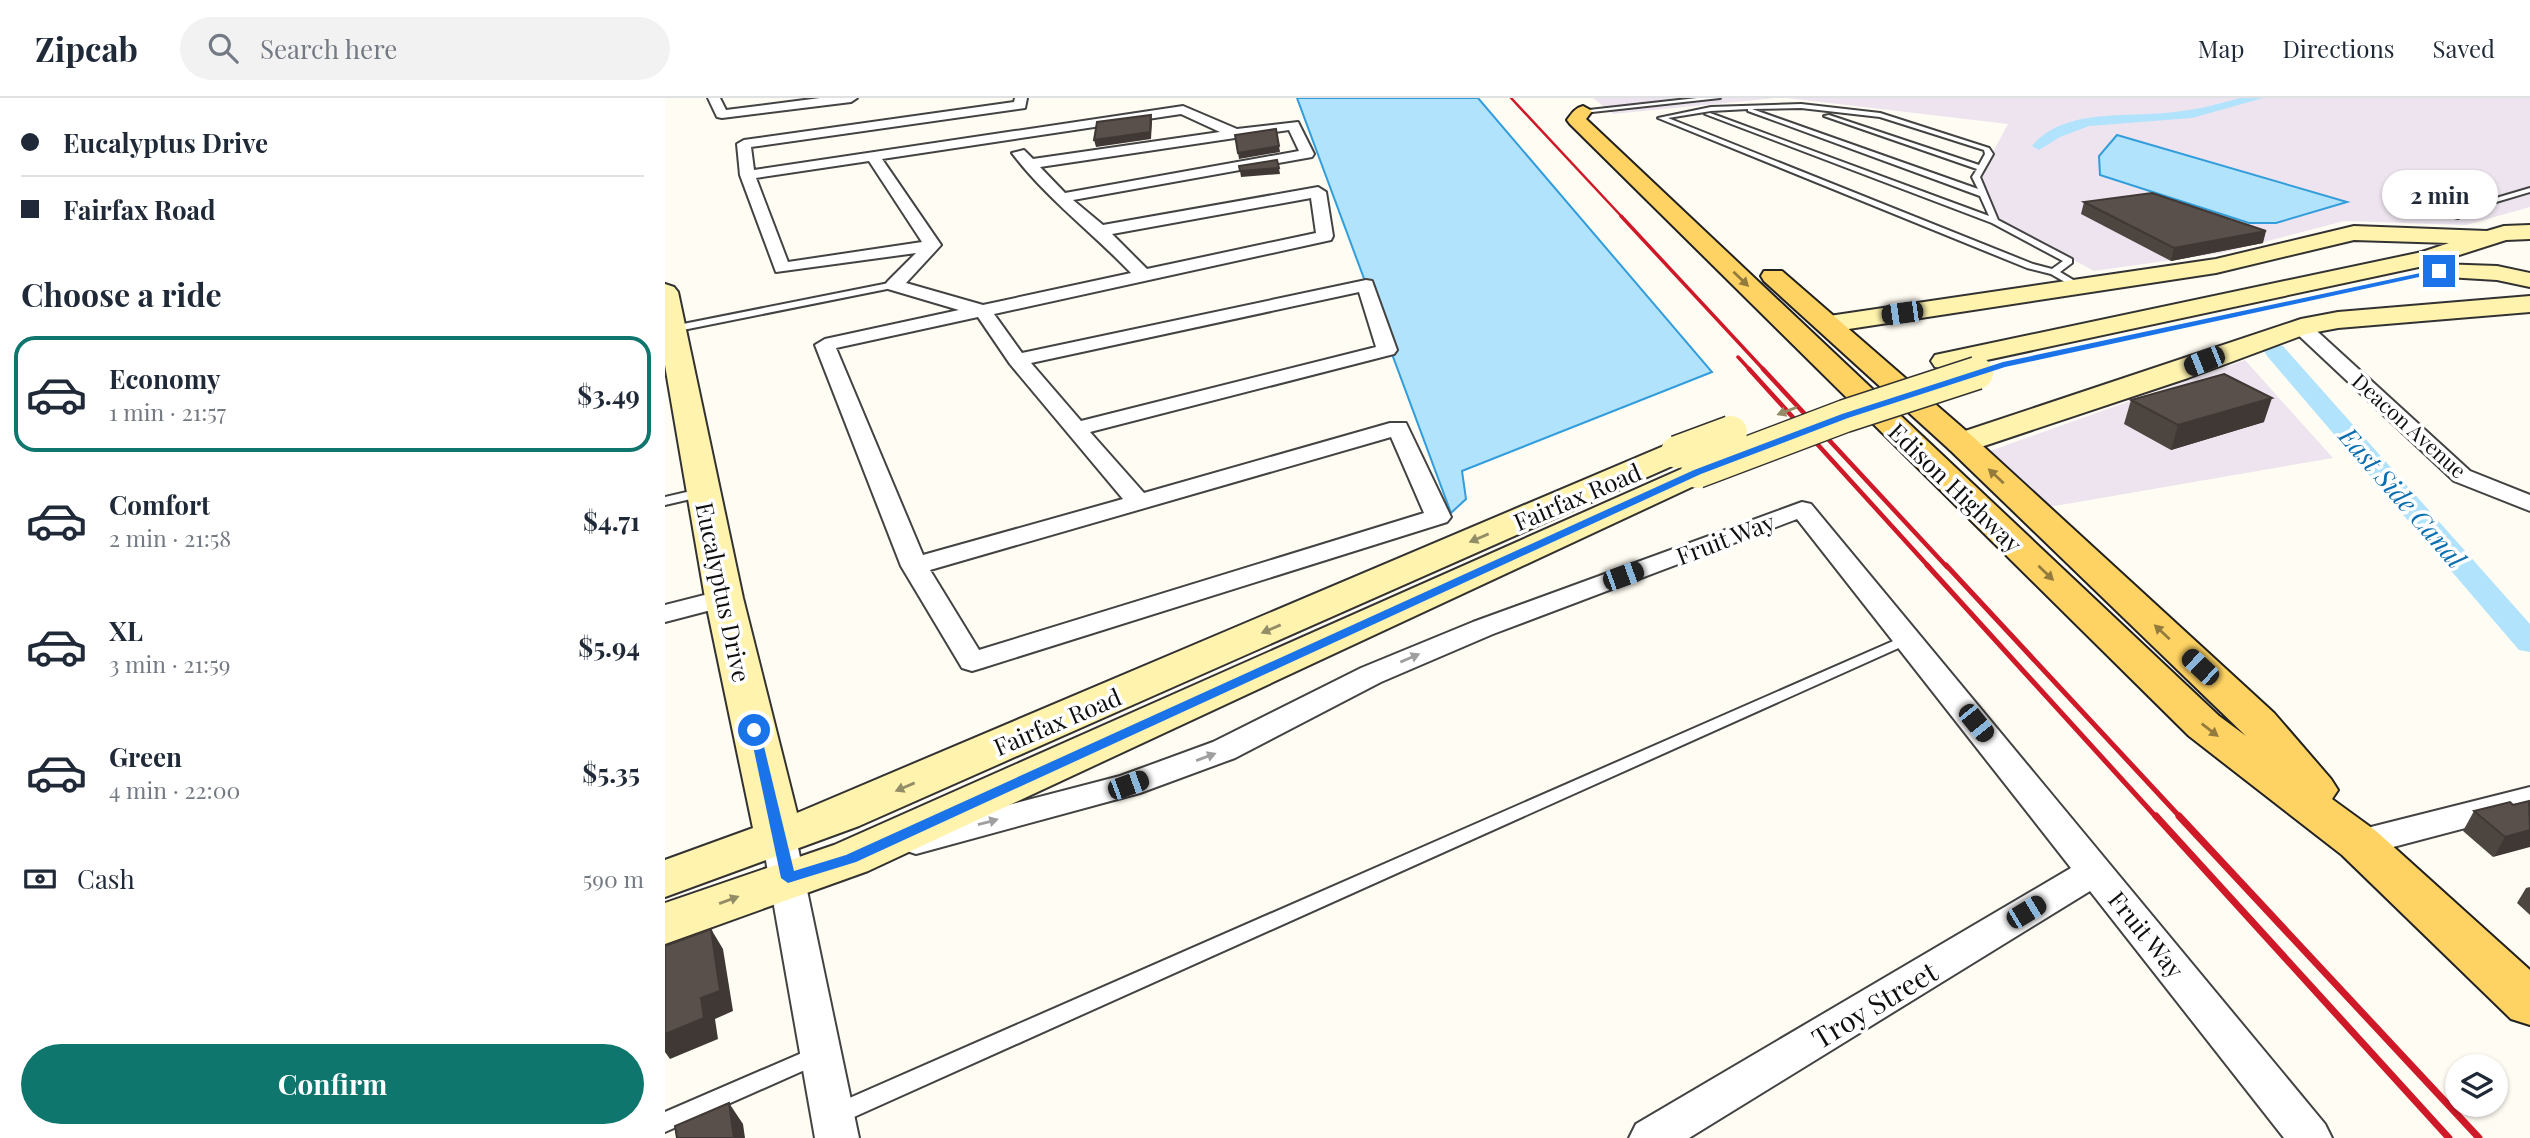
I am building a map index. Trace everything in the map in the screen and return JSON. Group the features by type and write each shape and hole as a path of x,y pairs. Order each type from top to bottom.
{"main road":[{"name":"Edison Highway","path":"2359,843 2259,723 1961,443 1829,324 1706,219 1597,117 1576,105 1576,120 2204,726 2359,843 2530,1003"},
{"path":"1829,324 2215,266 2354,233 2488,238"},
{"path":"2394,233 2437,263 2530,279"},
{"name":"Fairfax Road","path":"665,879 784,858 851,858 1816,400 1945,361 2437,263 2504,233 2528,243"},
{"name":"Fairfax Road","path":"665,923 784,858 843,814 1687,462 1845,416 2003,365 2528,243"},
{"name":"Eucalyptus Drive","path":"665,292 672,353 704,492 724,598 784,858"},
{"path":"1961,443 2178,372 2264,338 2301,327 2338,320 2530,304"}],"street":[{"path":"714,98 722,114 851,98"},
{"path":"933,245 782,268 747,175 744,144 1020,105 1021,98"},
{"path":"1166,98 1183,110 1232,132"},
{"path":"747,175 1183,110"},
{"path":"1031,164 1293,125 1307,154 1061,198"},
{"path":"1002,137 1061,198 1100,231 1143,275"},
{"path":"874,158 933,245"},
{"path":"914,566 1137,500 1398,428 1438,517 972,662 914,566 825,345 1325,236 1318,192 1100,231"},
{"path":"933,245 894,285 983,311 1017,360 1137,500"},
{"path":"1017,360 1366,285 1387,350 1078,428"},
{"name":"Deacon Avenue","path":"2301,327 2462,476 2530,504"},
{"name":"Fruit Way","path":"851,858 1128,785 1224,750 1371,675 1470,634 1802,509 2311,1138"},
{"path":"665,614 724,598"},
{"path":"2359,843 2530,799"},
{"name":"Eucalyptus Drive","path":"784,858 835,1127"},
{"name":"Troy Street","path":"1651,1138 2096,870"}],"lane":[{"path":"1576,105 1717,98"},
{"path":"1801,107 1982,168"},
{"path":"1995,222 1976,177 1989,154 1987,149 1879,115 1801,107 1746,108 1661,118 2030,266 2054,272 2080,287"},
{"path":"1746,108 1983,194"},
{"path":"1703,112 1995,222 2069,261 2054,272"},
{"path":"2458,216 2401,200 2433,188 2486,204 2530,190"},
{"path":"672,353 894,285"},
{"path":"665,501 704,492"},
{"path":"835,1127 1907,639"},
{"path":"665,1122 821,1054"}],"shaded area":[{"path":"1593,98 1776,98 1613,114"},
{"path":"1787,98 2530,98 2530,207 2466,225 2344,221 2222,253 2094,271 1997,218 1979,178 2008,124"},
{"path":"2245,360 2333,458 2049,507 1987,452"}],"water":[{"path":"1297,98 1478,98 1712,372 1462,471 1466,499 1451,513"},
{"path":"2117,135 2347,202 2276,223 2249,223 2100,175 2099,156"}],"building":[{"path":"1151,115 1150,132 1094,140 1097,122"},
{"path":"1276,129 1279,146 1238,153 1235,135"},
{"path":"1277,160 1279,168 1240,171 1239,166"},
{"path":"2152,193 2266,231 2174,248 2084,202"},
{"path":"2224,374 2272,398 2178,425 2131,400"},
{"path":"2529,801 2530,830 2505,837 2474,811 2510,802 2513,805"},
{"path":"711,929 720,991 701,998 704,1018 665,1034 665,946"},
{"path":"729,1103 734,1138 677,1138 675,1126"}],"waterway":[{"name":"East Side Canal","path":"2039,146 2054,134 2089,122 2183,115 2256,98"},
{"name":"East Side Canal","path":"2275,351 2530,643"}],"railway":[{"path":"1511,98 1623,218"},
{"path":"1621,216 1765,371"},
{"path":"1738,357 1751,371"},
{"path":"1749,369 1929,567"},
{"path":"1763,369 1947,567"},
{"path":"1927,565 2157,818"},
{"path":"1946,565 2181,818"},
{"path":"2156,816 2449,1138"},
{"path":"2179,816 2479,1138"}],"route":[{"path":"754,730 788,878 851,858 1697,472 1845,416 2003,365 2439,271"}]}
